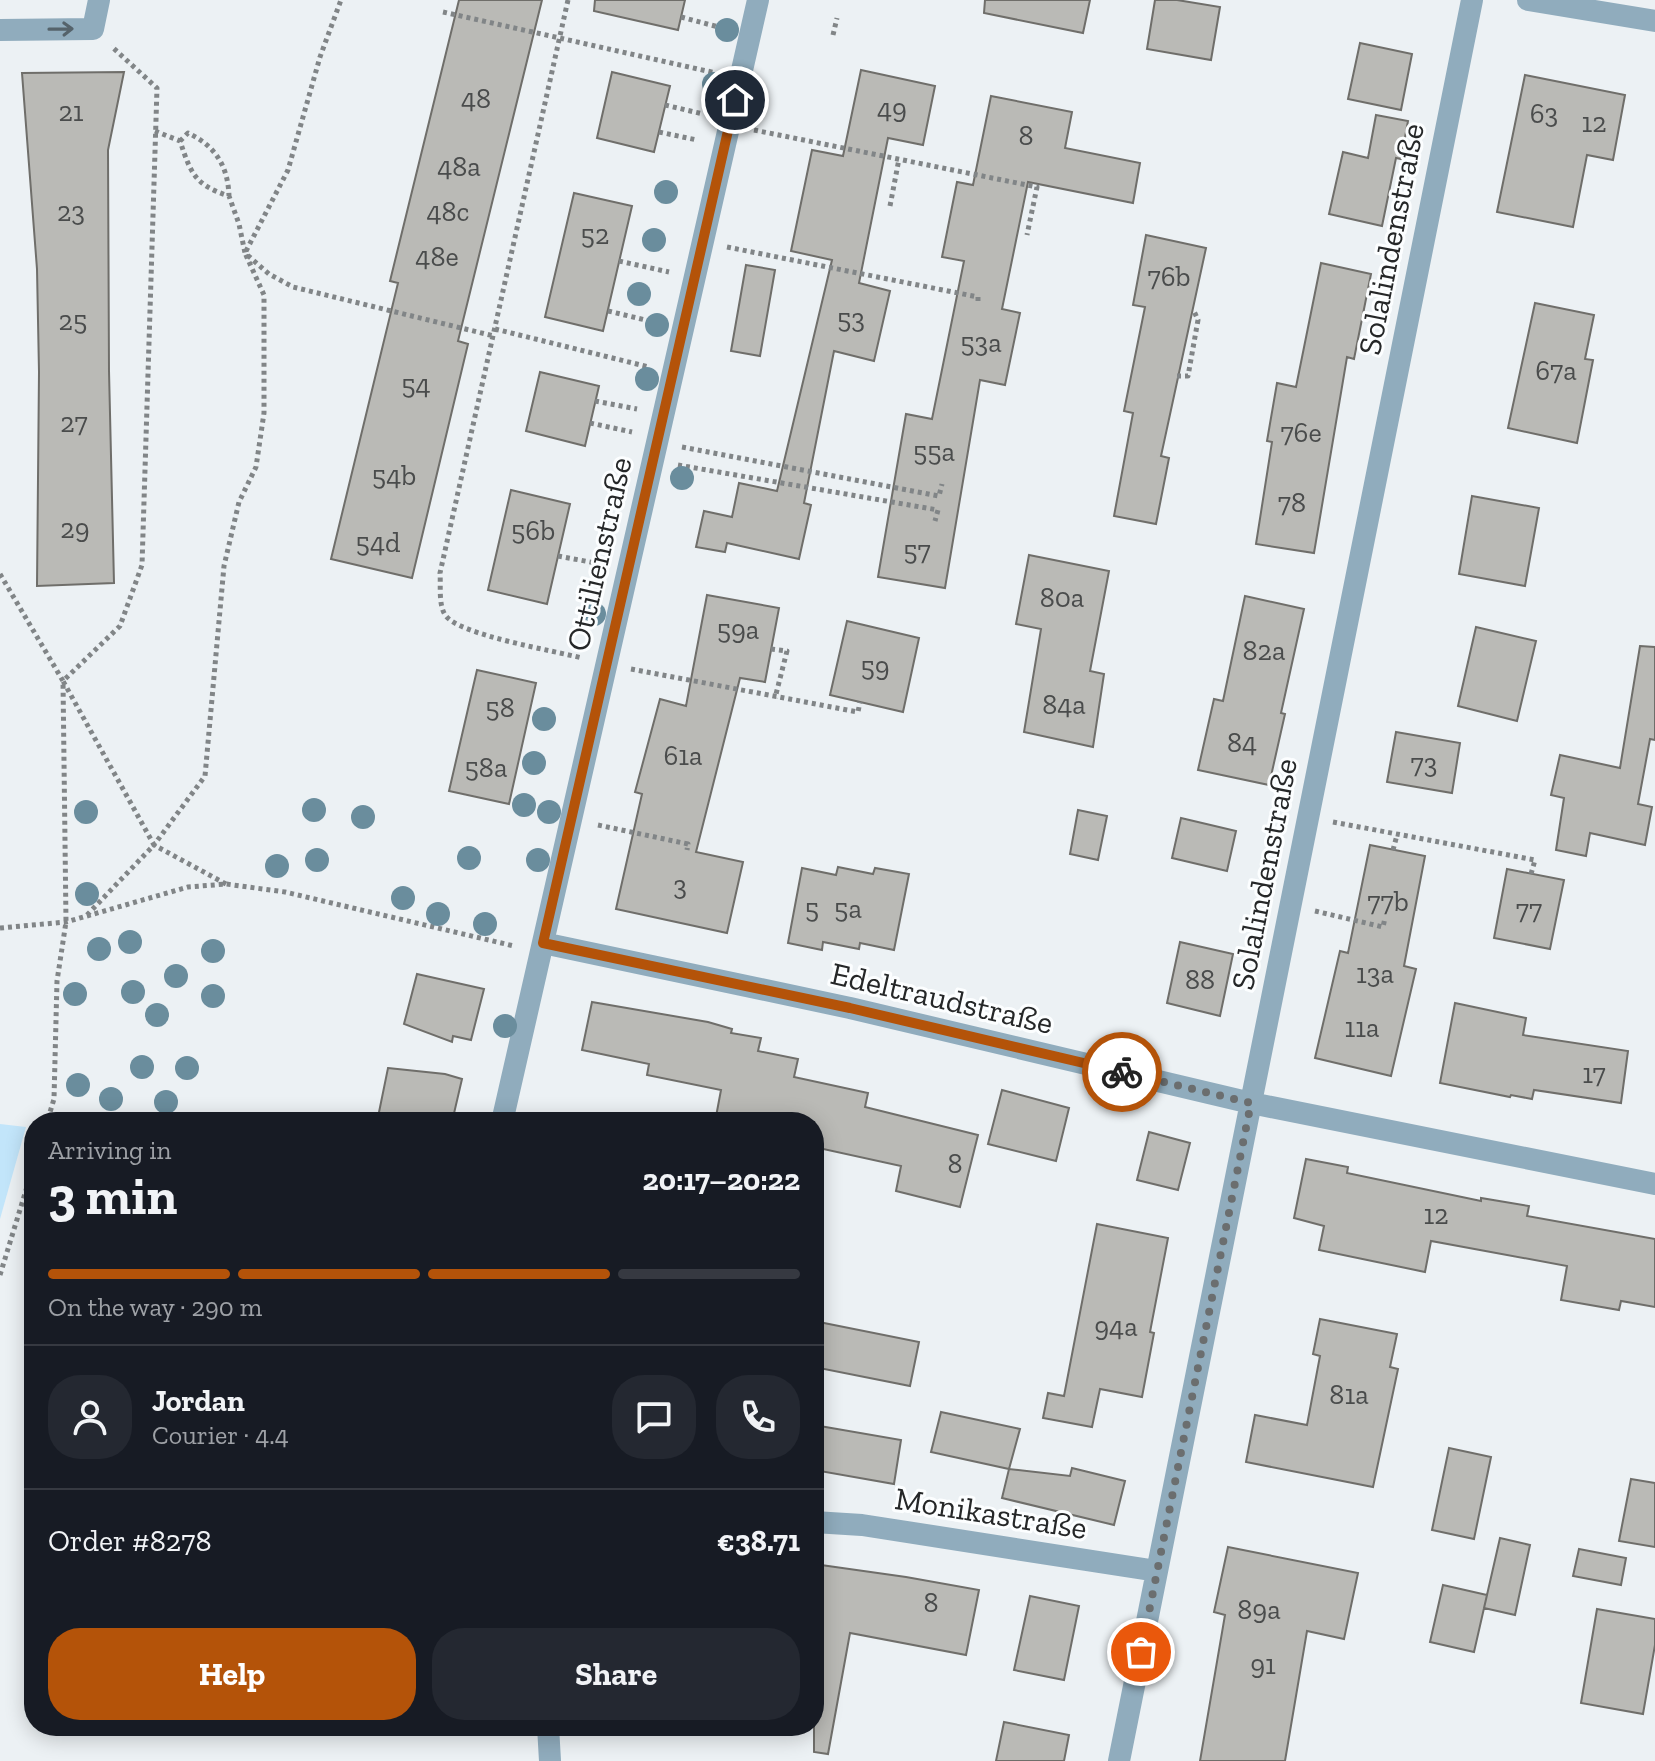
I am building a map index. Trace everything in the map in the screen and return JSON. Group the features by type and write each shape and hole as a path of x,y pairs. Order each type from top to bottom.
{"street":[{"path":"0,30 93,29 99,0"},
{"name":"Ottilienstraße","path":"504,1112 758,0"},
{"name":"Solalindenstraße","path":"1119,1761 1472,0"},
{"path":"1528,0 1655,21"},
{"name":"Edeltraudstraße","path":"543,943 850,1008 1251,1103 1655,1184"},
{"name":"Monikastraße","path":"824,1523 862,1525 1157,1571"},
{"path":"549,1736 550,1761"}],"path":[{"path":"245,253 288,170 320,57 341,0"},
{"path":"568,0 440,573 441,601 446,616 464,630 579,658"},
{"path":"443,12 740,79"},
{"path":"681,17 750,35"},
{"path":"833,35 837,18"},
{"path":"50,1112 54,1099 57,981 66,922 63,681 120,626 142,565 157,88 93,29"},
{"path":"665,105 728,130"},
{"path":"659,132 728,130 899,159 1037,187 1027,235"},
{"path":"155,131 180,141 190,171 206,188 229,196"},
{"path":"87,915 154,845 205,776 224,566 239,502 256,467 264,413 264,295 245,253 229,196 228,173 200,139 188,133 180,141"},
{"path":"890,206 899,159"},
{"path":"735,249 978,297 978,304"},
{"path":"245,253 269,274 293,287 494,337"},
{"path":"619,261 694,277"},
{"path":"873,287 875,277"},
{"path":"1177,376 1188,376 1198,320 1193,309"},
{"path":"608,311 683,329"},
{"path":"495,329 673,373"},
{"path":"595,401 664,414"},
{"path":"590,423 659,437"},
{"path":"682,447 939,496 942,484"},
{"path":"680,465 938,510 935,521"},
{"path":"558,556 629,568"},
{"path":"0,574 154,845 226,884"},
{"path":"771,649 787,651 775,698"},
{"path":"632,669 858,712 860,702"},
{"path":"1308,818 1535,860 1531,874"},
{"path":"598,825 688,844 687,850"},
{"path":"1393,850 1397,835"},
{"path":"0,928 66,922 188,887 226,884 285,892 518,947 543,943"},
{"path":"1291,905 1383,927 1385,918"},
{"path":"0,1275 24,1197"}],"shaded area":[{"path":"0,1124 24,1127 24,1134 0,1219"}],"building":[{"path":"459,0 542,0 458,341 468,344 412,578 331,559 398,283 390,281"},
{"path":"595,0 685,0 678,30 594,11"},
{"path":"985,0 1090,0 1083,33 984,13"},
{"path":"1155,0 1220,7 1211,60 1147,49"},
{"path":"1360,43 1412,54 1401,110 1348,99"},
{"path":"861,70 935,86 923,145 888,138 859,283 890,291 874,361 834,351 804,503 811,505 799,559 727,543 725,552 696,547 704,511 732,517 739,483 777,491 832,260 791,251 812,150 843,156"},
{"path":"124,72 108,150 114,583 37,586 37,269 22,73"},
{"path":"612,72 670,86 654,152 597,138"},
{"path":"1525,75 1625,95 1613,160 1587,155 1573,227 1497,212"},
{"path":"991,96 1072,112 1065,148 1140,163 1133,203 1028,182 1002,309 1020,313 1005,385 980,380 945,588 878,577 906,414 932,419 964,261 942,257 957,182 973,185"},
{"path":"1376,115 1408,121 1401,159 1396,158 1382,226 1329,214 1343,152 1368,158"},
{"path":"574,193 632,206 603,331 545,317"},
{"path":"1146,235 1206,248 1161,456 1169,458 1156,524 1114,516 1133,413 1124,411 1145,307 1133,305"},
{"path":"1321,263 1371,274 1354,359 1347,357 1314,553 1256,544 1272,442 1267,441 1277,383 1296,387"},
{"path":"746,265 775,270 760,356 731,351"},
{"path":"1535,303 1594,315 1585,359 1593,360 1577,443 1508,428"},
{"path":"540,372 599,386 585,446 526,431"},
{"path":"511,490 570,504 547,604 488,590"},
{"path":"1472,496 1539,508 1525,586 1459,574"},
{"path":"1029,555 1109,571 1090,671 1104,674 1093,747 1024,732 1041,629 1016,624"},
{"path":"707,595 779,608 765,682 740,678 696,852 743,862 727,933 616,909 642,794 635,792 660,699 686,706"},
{"path":"1245,596 1304,609 1269,785 1198,770 1214,699 1223,701"},
{"path":"847,621 919,638 903,712 830,695"},
{"path":"1476,627 1536,641 1517,721 1458,706"},
{"path":"1640,646 1655,647 1655,740 1650,739 1638,804 1652,807 1645,845 1590,833 1586,856 1556,850 1564,798 1551,795 1560,755 1620,768"},
{"path":"477,670 536,683 509,804 449,791"},
{"path":"1396,732 1460,743 1452,793 1387,782"},
{"path":"1078,810 1107,816 1098,860 1070,854"},
{"path":"1181,818 1236,831 1227,871 1172,858"},
{"path":"1370,845 1425,856 1404,966 1416,969 1391,1076 1315,1058 1340,951 1348,953"},
{"path":"838,867 873,874 875,868 909,874 894,950 860,943 859,949 823,942 822,950 788,943 802,868 836,875"},
{"path":"1507,869 1564,880 1550,949 1494,938"},
{"path":"1180,942 1233,954 1220,1016 1167,1003"},
{"path":"417,974 484,989 471,1040 453,1036 452,1042 404,1024"},
{"path":"592,1002 708,1022 732,1029 731,1033 761,1038 758,1051 798,1059 794,1077 868,1093 865,1107 978,1135 960,1207 896,1191 901,1166 824,1149 824,1112 717,1112 721,1090 647,1075 649,1064 582,1050"},
{"path":"1455,1003 1526,1018 1523,1035 1628,1051 1621,1103 1534,1090 1532,1099 1510,1097 1440,1083"},
{"path":"388,1068 445,1074 462,1079 454,1112 379,1112"},
{"path":"1002,1090 1069,1108 1056,1161 988,1144"},
{"path":"1149,1132 1190,1143 1178,1190 1137,1180"},
{"path":"1306,1159 1348,1167 1347,1173 1481,1201 1481,1198 1529,1206 1527,1216 1655,1239 1655,1307 1621,1301 1619,1310 1561,1300 1567,1266 1431,1241 1425,1272 1319,1250 1324,1226 1294,1218"},
{"path":"1097,1224 1168,1238 1150,1332 1154,1333 1142,1397 1100,1389 1092,1427 1043,1418 1048,1393 1064,1396"},
{"path":"1320,1319 1397,1334 1390,1367 1398,1369 1373,1487 1246,1462 1255,1415 1307,1425 1320,1356 1313,1354"},
{"path":"824,1323 919,1342 910,1386 824,1369"},
{"path":"941,1412 1020,1429 1009,1469 931,1452"},
{"path":"824,1427 901,1440 894,1484 824,1472"},
{"path":"1449,1448 1491,1457 1474,1539 1432,1530"},
{"path":"1072,1468 1125,1481 1114,1525 1002,1498 1009,1469 1070,1476"},
{"path":"1631,1479 1655,1483 1655,1547 1619,1541"},
{"path":"1500,1538 1530,1545 1515,1615 1484,1608"},
{"path":"1228,1547 1358,1573 1344,1639 1307,1631 1285,1761 1200,1761 1225,1615 1214,1612"},
{"path":"1579,1549 1626,1558 1621,1585 1573,1576"},
{"path":"824,1565 979,1590 966,1655 850,1633 828,1754 814,1752 814,1736 824,1736"},
{"path":"1443,1585 1487,1595 1474,1652 1430,1642"},
{"path":"1030,1596 1079,1606 1064,1680 1014,1670"},
{"path":"1597,1609 1655,1619 1655,1645 1643,1714 1581,1703"},
{"path":"1004,1722 1069,1735 1064,1761 996,1761"}],"way so far":[{"path":"1122,1072 1251,1103 1141,1652"}],"route":[{"path":"735,100 543,943 850,1008 1122,1072"}]}
